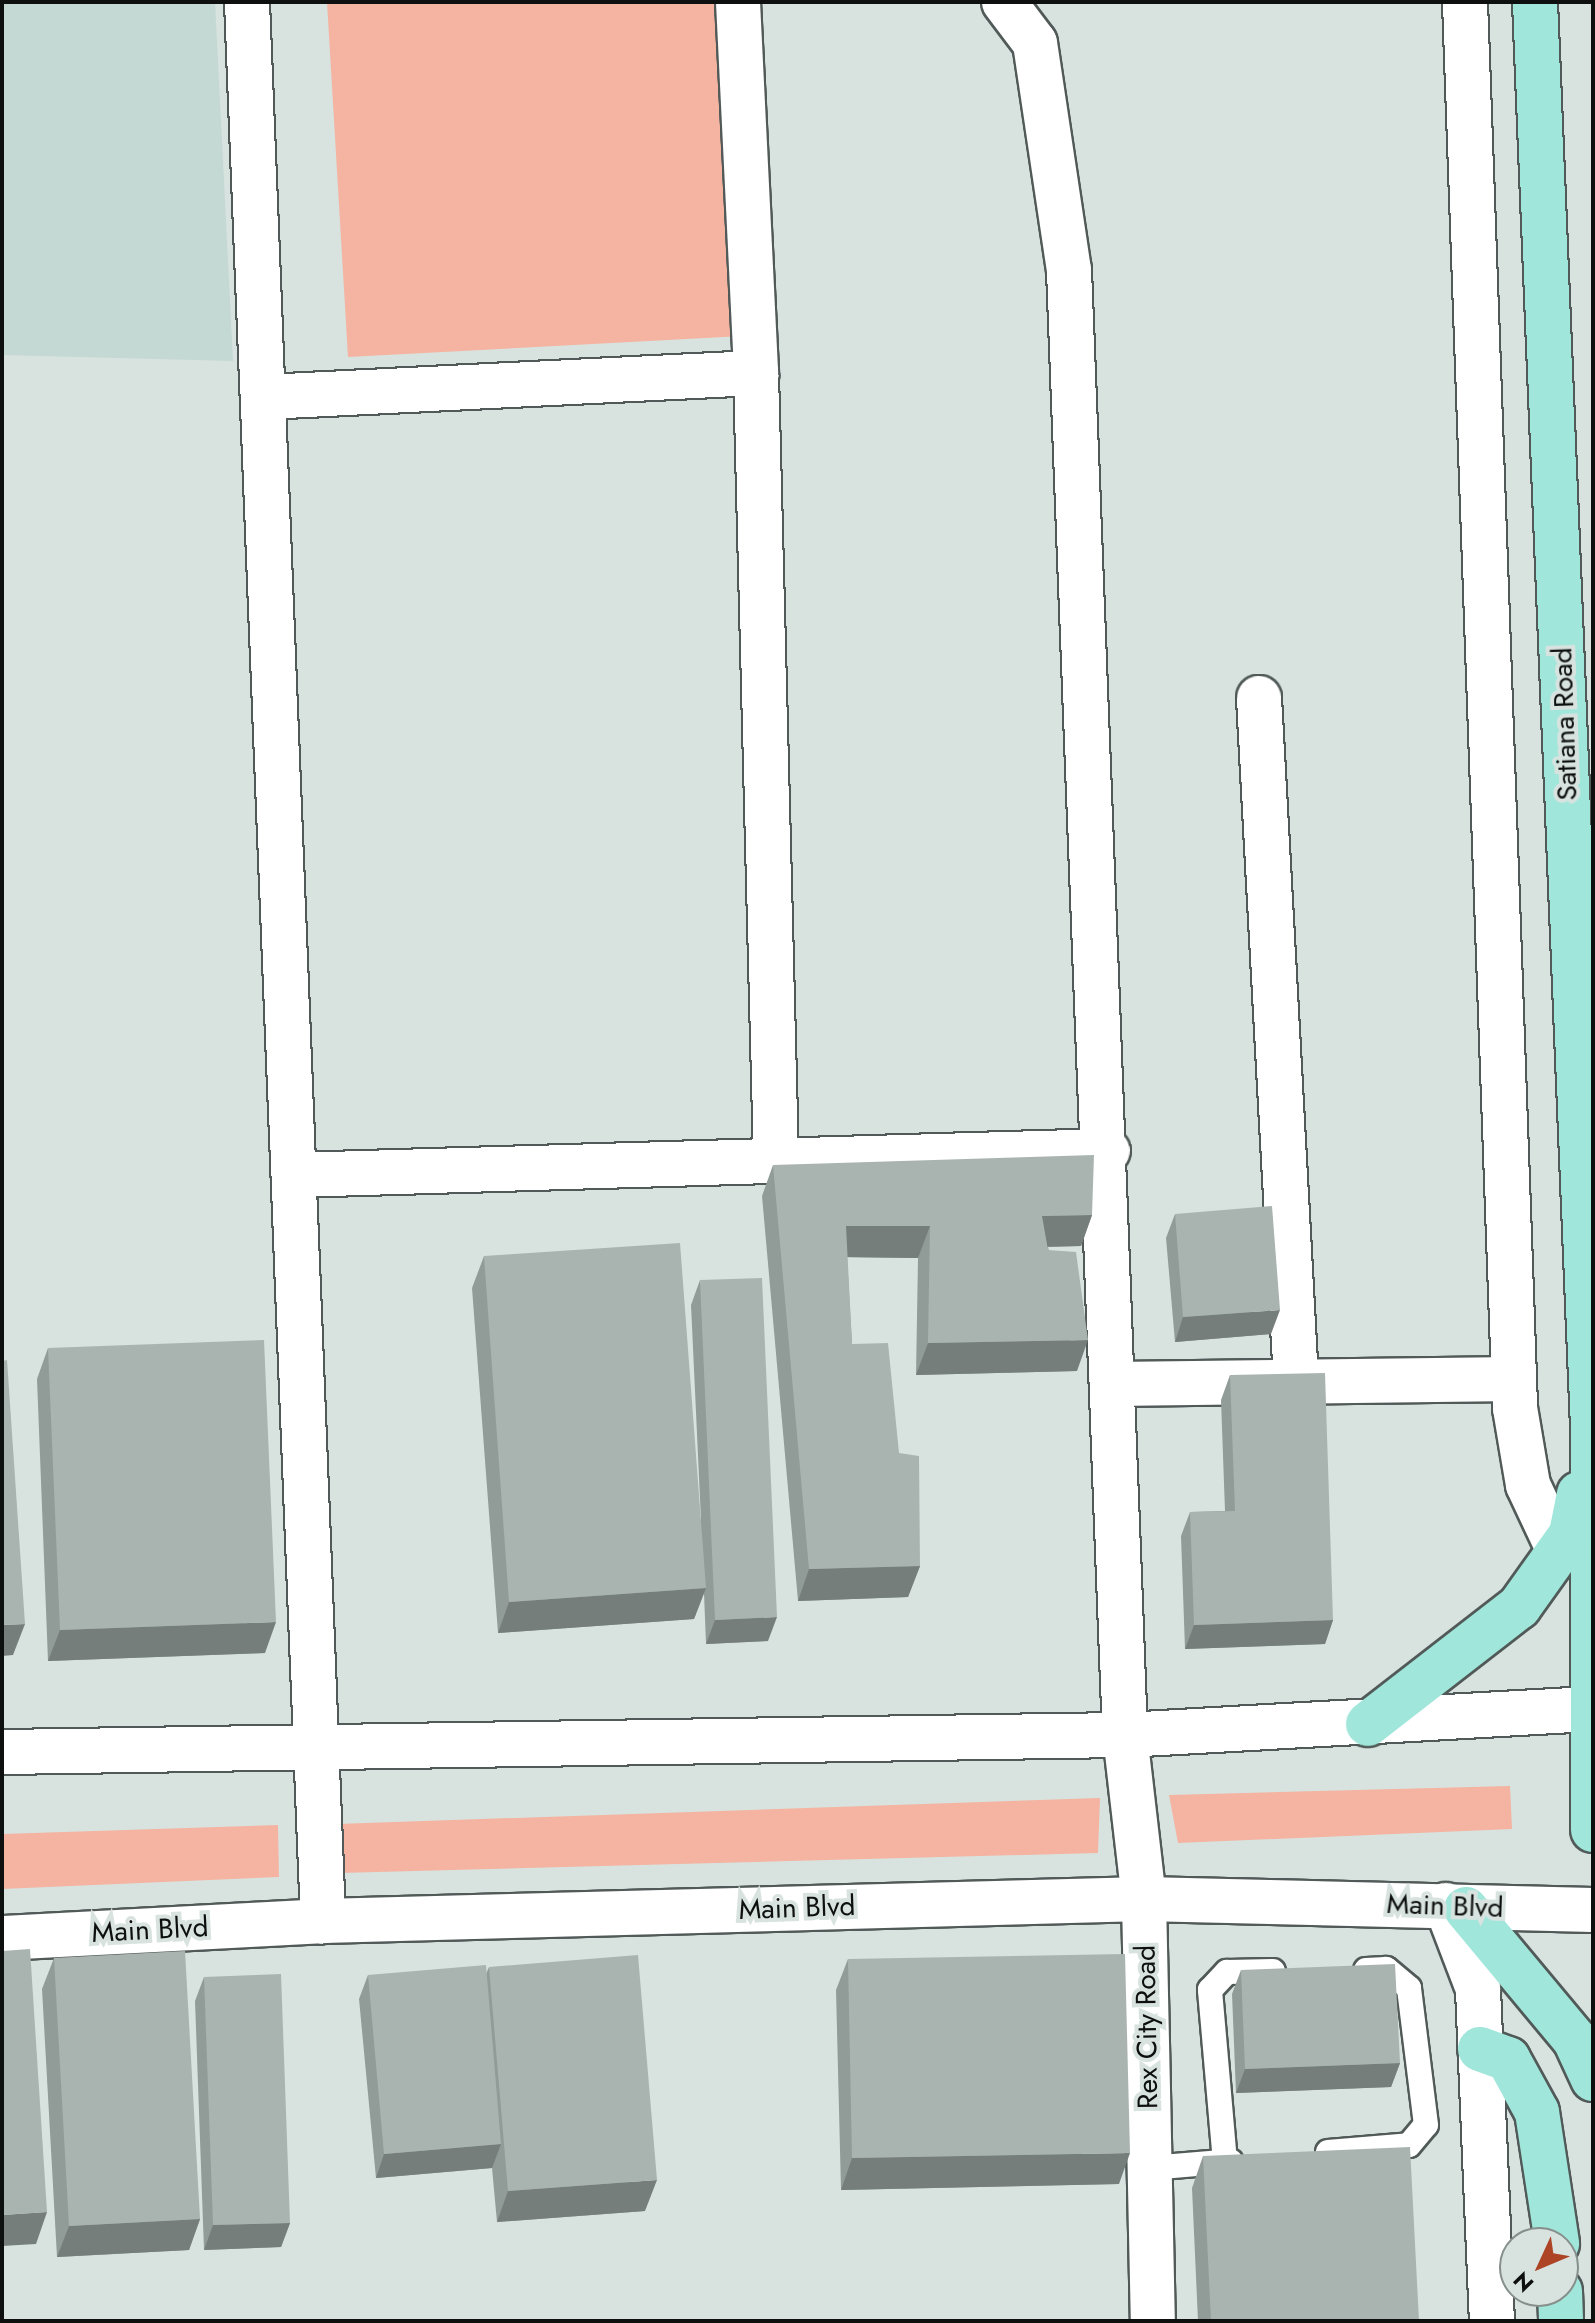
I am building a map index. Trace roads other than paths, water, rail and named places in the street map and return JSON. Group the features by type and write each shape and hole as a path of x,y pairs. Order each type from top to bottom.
{"main road":[{"name":"Satiana Road","path":"1535,2 1593,1425 1590,1709 1593,1830"},
{"path":"1368,1724 1519,1607 1571,1534 1593,1425"},
{"path":"1456,1907 1575,2040 1593,2079"},
{"path":"1480,2049 1508,2059 1537,2112 1555,2227"}],"street":[{"path":"247,2 323,1921"},
{"path":"738,2 756,373 776,1158"},
{"name":"Rex City Road","path":"1004,2 1035,43 1069,270 1108,1151 1125,1735 1144,1899 1153,2321"},
{"path":"1465,2 1514,1379 1528,1485 1559,1551"},
{"path":"265,397 756,373"},
{"path":"1259,698 1296,1382"},
{"path":"295,1175 776,1158 1108,1151"},
{"path":"1115,1384 1514,1379"},
{"path":"2,1752 1125,1735 1368,1724 1590,1709"},
{"name":"Main Blvd","path":"2,1938 323,1921 1144,1899 1593,1910"},
{"path":"1456,1907 1478,1989 1492,2321"}],"lane":[{"path":"1301,2155 1409,2145 1426,2125 1409,1988 1386,1969 1338,1970"},
{"path":"1225,2162 1210,1990 1227,1972 1306,1971"},
{"path":"1150,2168 1255,2159"}]}
